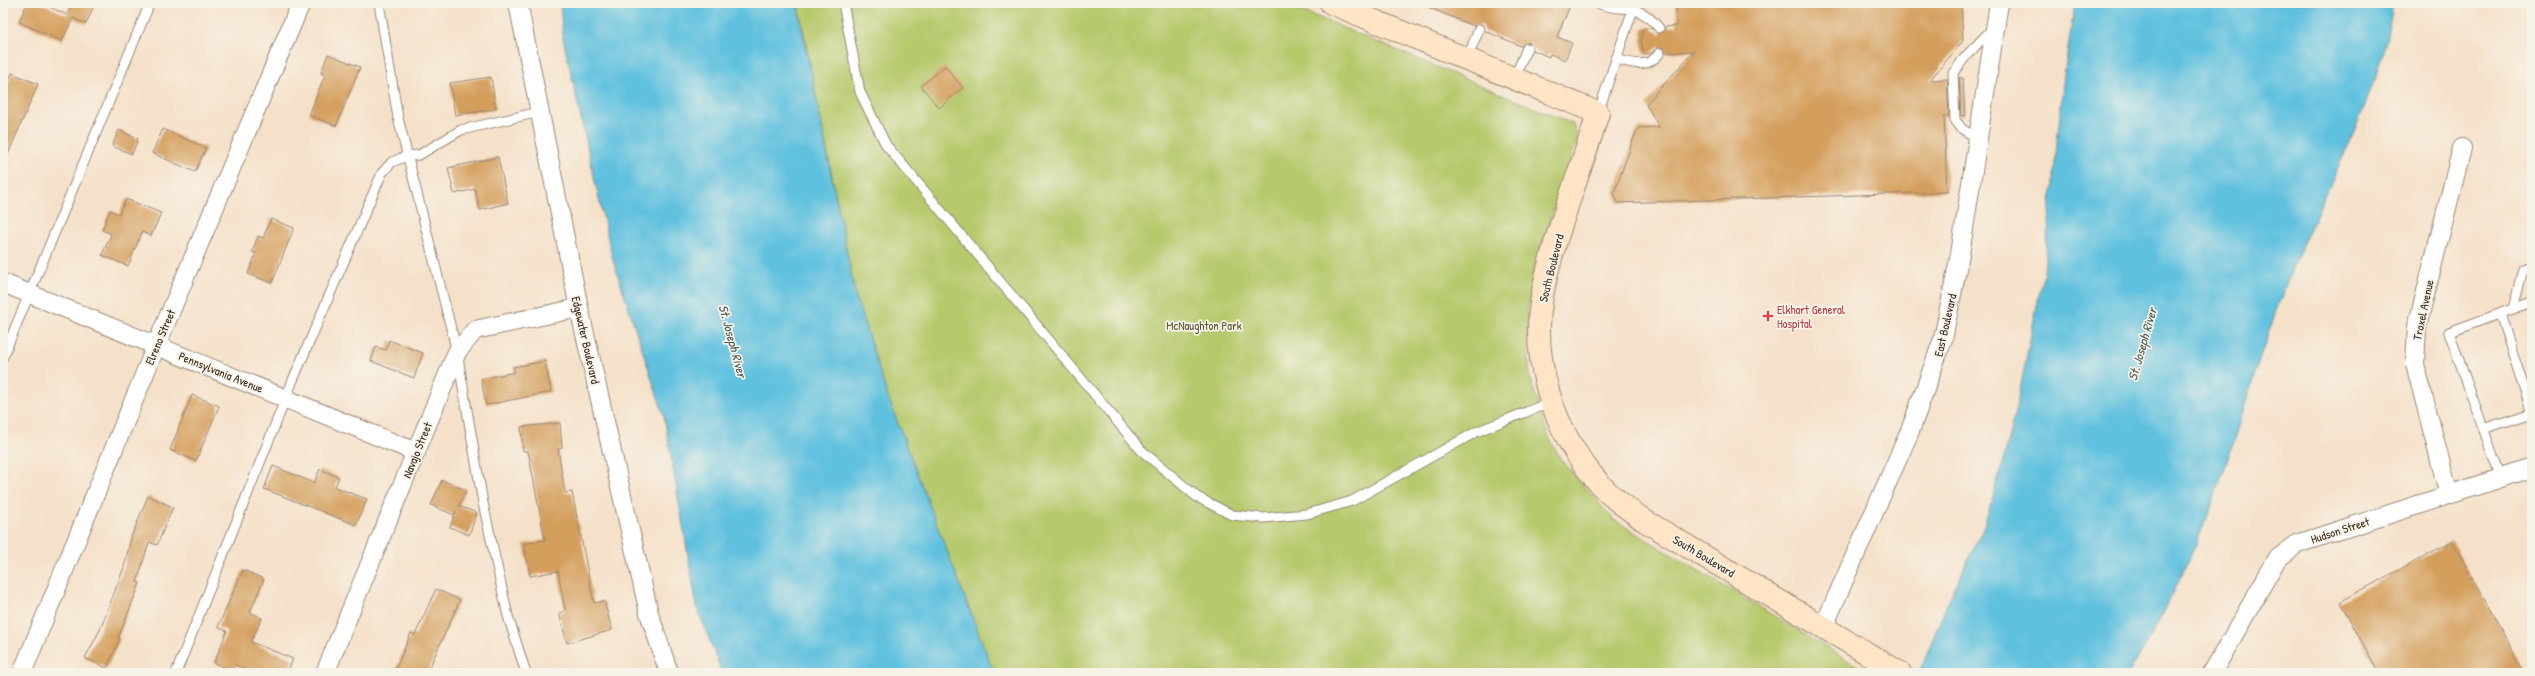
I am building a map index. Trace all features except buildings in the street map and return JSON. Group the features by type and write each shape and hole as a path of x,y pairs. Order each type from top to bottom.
{"street":[{"name":"Elreno Street","path":"22,673 156,346 301,3"},
{"name":"Edgewater Boulevard","path":"518,3 578,308 649,613 668,673"},
{"path":"1331,3 1598,113"},
{"name":"East Boulevard","path":"1823,628 1910,432 1931,377 1943,339 1952,297 1999,3"},
{"name":"South Boulevard","path":"1598,113 1550,263 1542,298 1540,334 1542,364 1551,402 1565,434 1579,458 1598,483 1615,499 1645,521 1900,673"},
{"name":"Troxel Avenue","path":"2449,495 2415,364 2415,345 2417,327 2462,148"},
{"name":"Pennsylvania Avenue","path":"3,283 416,452"},
{"name":"Navajo Street","path":"325,673 456,352 475,330 578,308"},
{"name":"Hudson Street","path":"2212,673 2277,559 2287,550 2297,544 2532,468"}],"lane":[{"path":"3,357 150,3"},
{"path":"379,3 398,118 456,352 485,511 508,616 526,673"},
{"path":"843,3 860,92 886,145 1141,450 1197,497 1232,515 1262,518 1307,514 1352,501 1476,432 1551,402"},
{"path":"1597,3 1631,4 1649,16 1659,28"},
{"path":"1598,113 1616,59 1631,4"},
{"path":"1977,138 1962,129 1955,120 1954,73 1966,56 1995,26"},
{"path":"1467,59 1479,29"},
{"path":"1514,78 1527,48"},
{"path":"1616,59 1642,65 1653,61 1660,53"},
{"path":"176,673 285,399 382,174 392,162 407,156 419,155 461,130 539,112"},
{"path":"2513,309 2523,269 2532,266"},
{"path":"2501,478 2449,332 2532,302"},
{"path":"2483,428 2532,413 2500,314"}],"green space":[{"name":"McNaughton Park","path":"798,3 1284,3 1573,124 1578,138 1534,268 1527,317 1530,378 1548,435 1561,460 1614,520 1869,673 993,673 889,400 856,298"}],"water":[{"name":"St. Joseph River","path":"560,3 797,3 856,298 889,400 994,673 722,673 697,607 664,416 612,257 563,38"},
{"name":"St. Joseph River","path":"2075,3 2393,3 2386,40 2375,77 2347,148 2299,252 2272,321 2227,462 2202,531 2167,606 2129,673 1919,673 1947,604 1984,526 2002,466 2018,399 2044,271 2064,75"}],"place":[{"name":"Elkhart General Hospital","path":"1768,316"}]}
